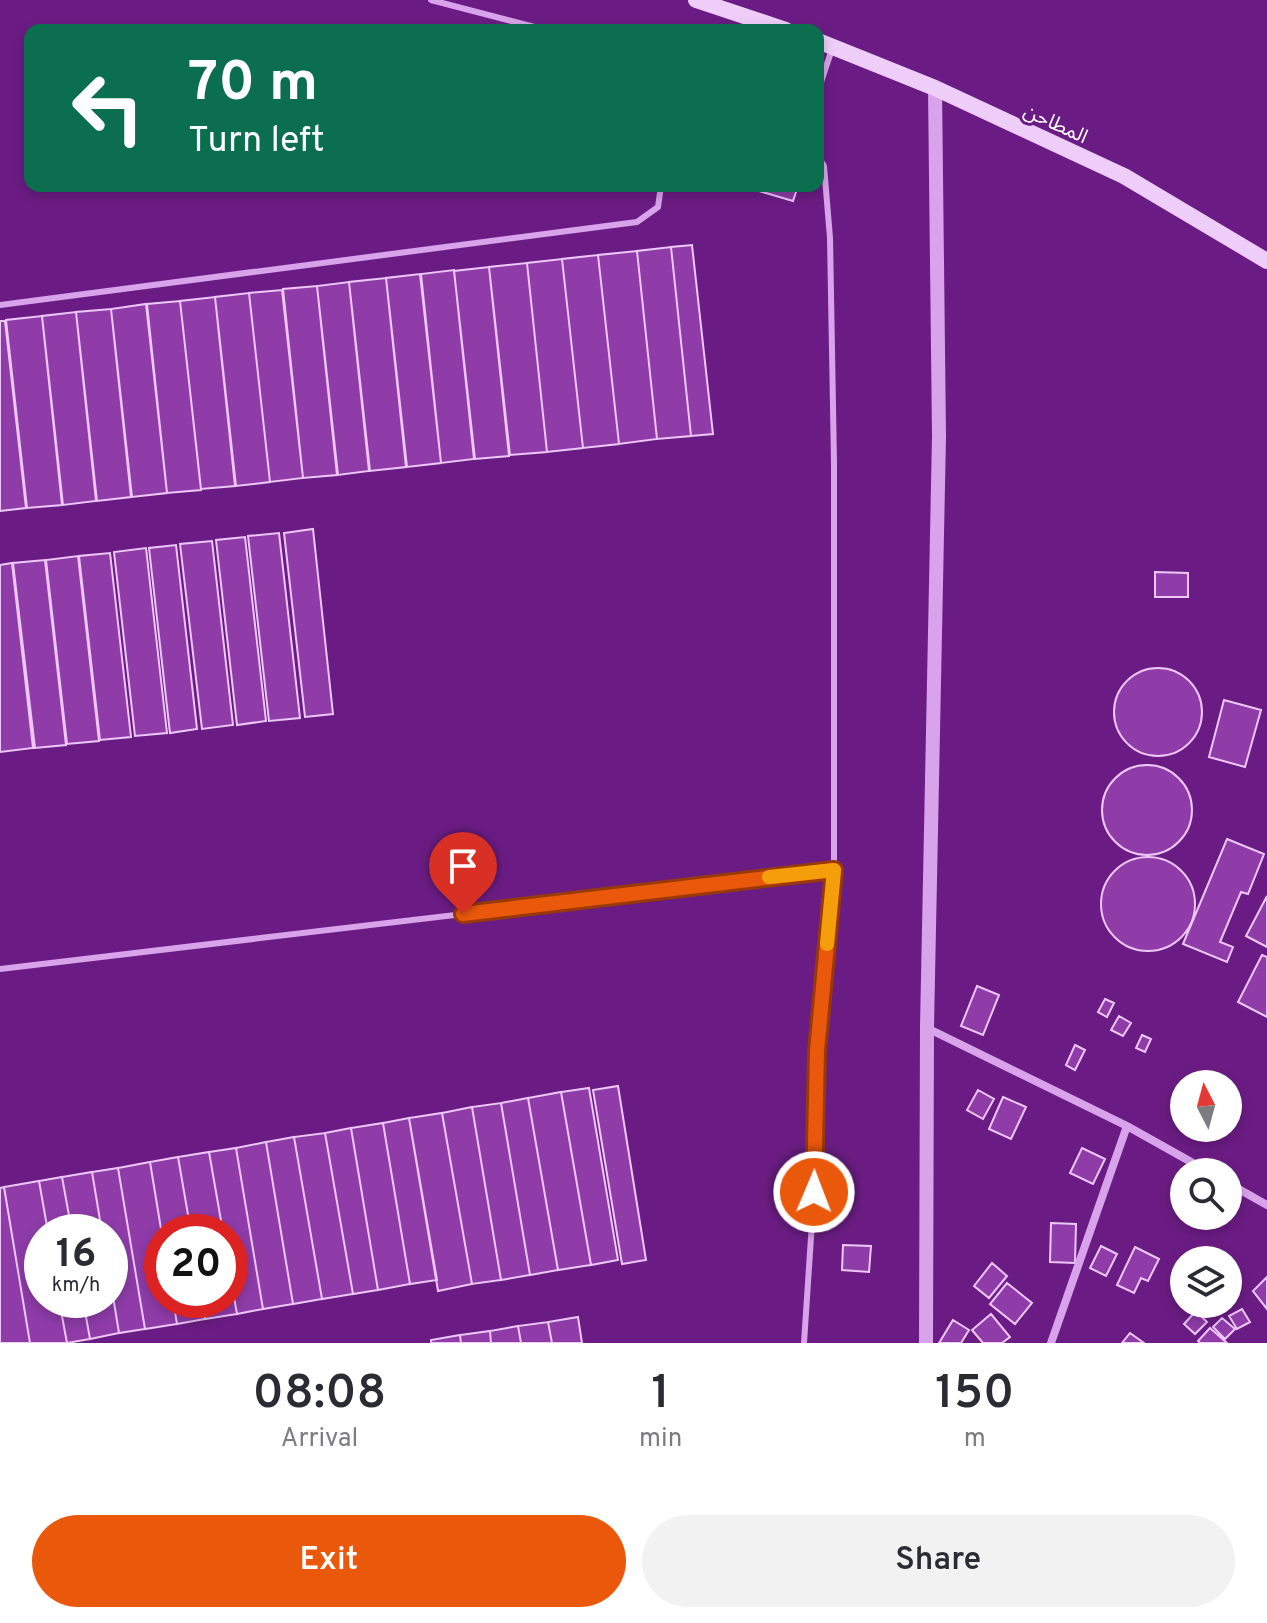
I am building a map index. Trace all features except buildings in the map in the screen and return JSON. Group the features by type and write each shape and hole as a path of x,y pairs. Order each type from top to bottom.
{"main road":[{"path":"696,0 768,24"},
{"name":"المطاحن","path":"826,43 935,88 1124,176 1267,261"}],"street":[{"path":"926,1343 927,1027 939,436 935,88"},
{"path":"927,1027 1127,1126 1184,1158"},
{"path":"1051,1343 1127,1126"},
{"path":"1242,1191 1267,1205"}],"lane":[{"path":"431,0 523,24"},
{"path":"804,1343 814,1192 817,1051 834,870 834,462 830,238 824,166"},
{"path":"0,305 637,222 658,207 660,192"},
{"path":"0,969 834,870"}],"slow traffic":[{"path":"769,877 834,870 827,944"}],"route":[{"path":"463,914 834,870 817,1051 814,1192"}]}
